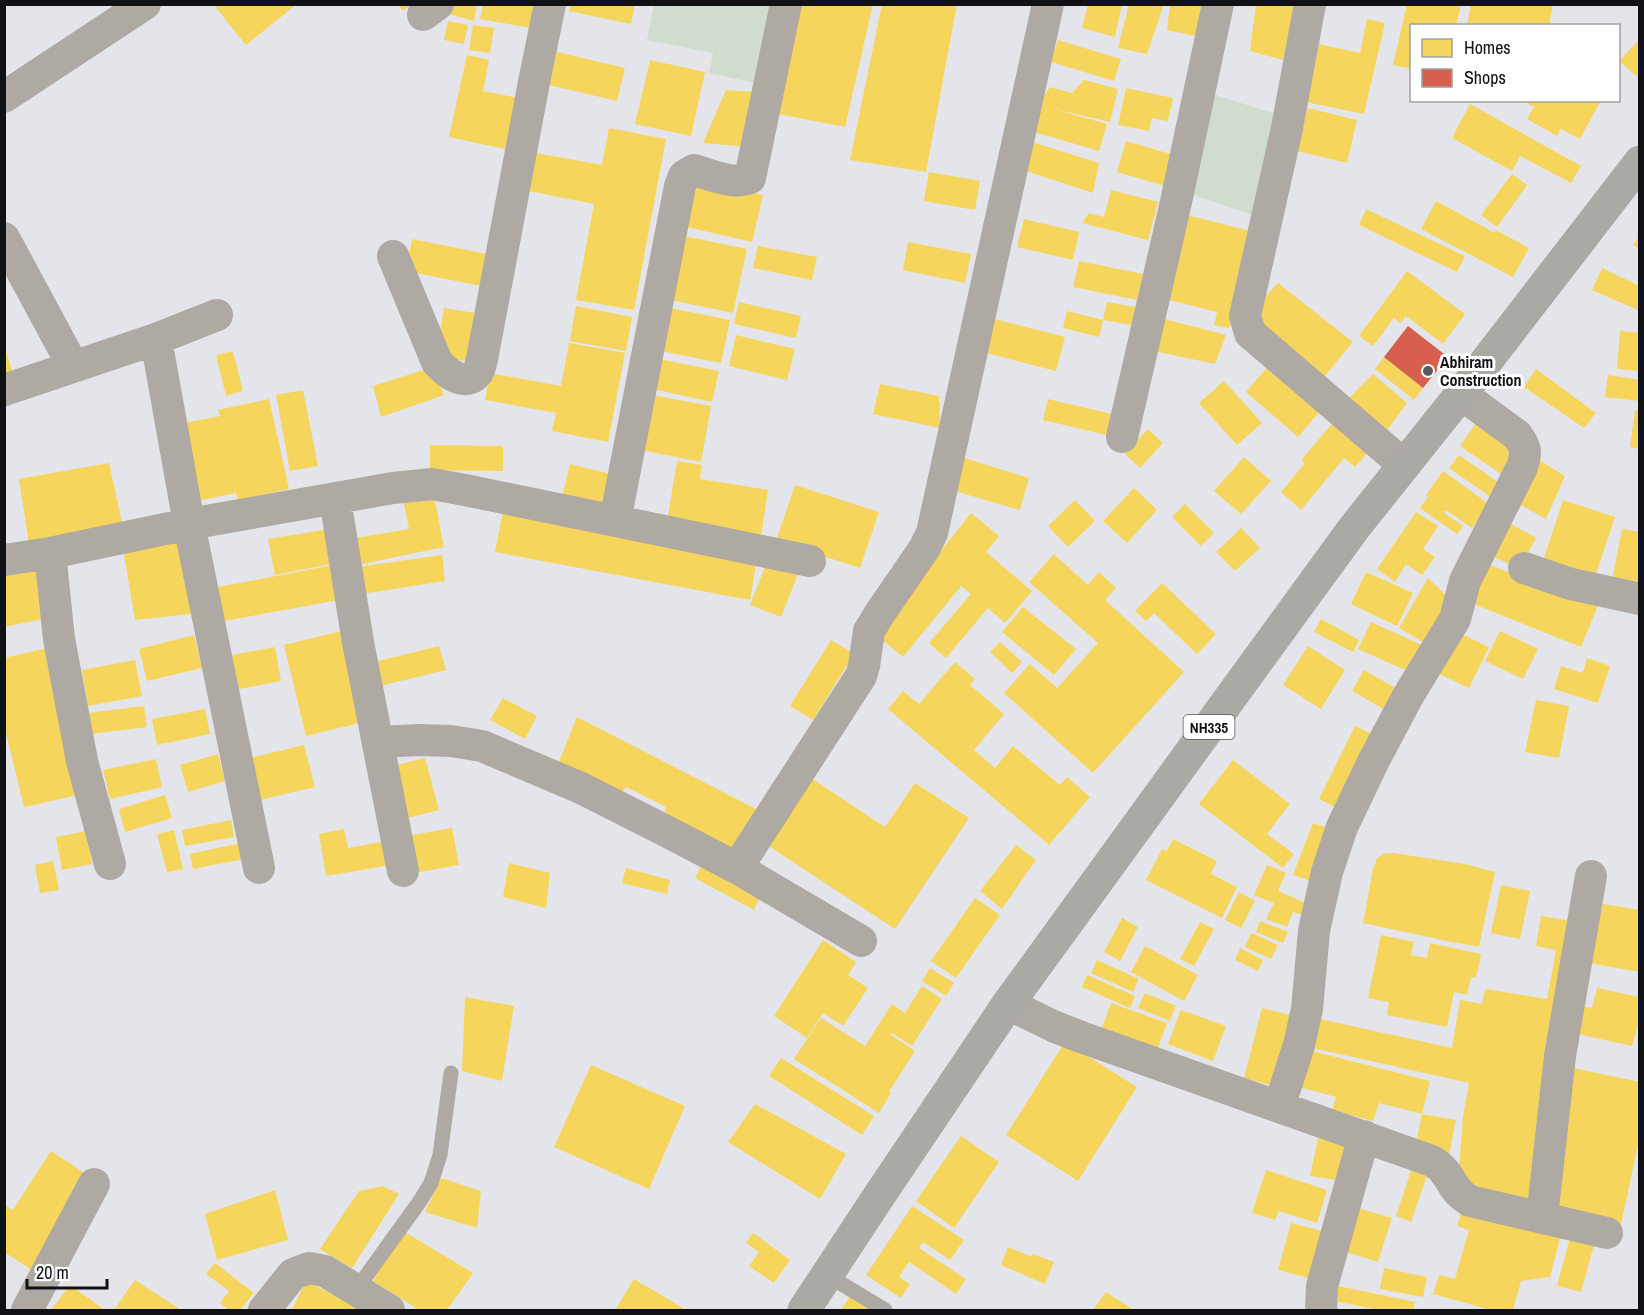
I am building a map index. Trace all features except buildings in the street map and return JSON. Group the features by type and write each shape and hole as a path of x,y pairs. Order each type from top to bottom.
{"highway":[{"name":"NH335","path":"804,1311 1008,1004 1354,528 1640,162"}],"street":[{"path":"4,98 145,4"},
{"path":"393,256 437,362 447,374 458,379 470,378 478,372 482,358 550,4"},
{"path":"615,521 680,186 684,176 694,170 731,180 741,181 750,178 786,4"},
{"path":"737,868 861,676 869,631 924,549 932,533 1048,4"},
{"path":"1122,437 1218,4"},
{"path":"1310,4 1287,128 1245,316 1250,333 1404,465"},
{"path":"4,238 73,366"},
{"path":"4,390 156,339 217,315"},
{"path":"156,339 189,524 259,868"},
{"path":"1279,1107 1299,1045 1307,1009 1314,932 1328,872 1342,827 1408,696 1455,619 1465,581 1527,454 1517,435 1461,393"},
{"path":"4,560 50,553 189,524 432,484 810,561"},
{"path":"335,499 358,642 403,871"},
{"path":"50,553 60,639 82,761 110,864"},
{"path":"1524,568 1571,584 1640,599"},
{"path":"378,742 451,741 482,746 581,789 737,868 861,941"},
{"path":"1542,1218 1560,1056 1591,876"},
{"path":"1008,1004 1081,1037 1432,1161 1443,1170 1460,1194 1470,1201 1607,1233"},
{"path":"1321,1311 1322,1286 1364,1136"},
{"path":"27,1311 94,1184"},
{"path":"264,1311 293,1274 309,1268 326,1271 389,1311"}],"lane":[{"path":"356,1290 431,1183 440,1155 451,1073"},
{"path":"827,1275 885,1311"}],"green space":[{"path":"654,5 777,5 761,84 709,73 713,53 647,40"},
{"path":"1212,94 1292,119 1267,220 1185,192"}],"place":[{"name":"Abhiram Construction","path":"1428,371"}]}
